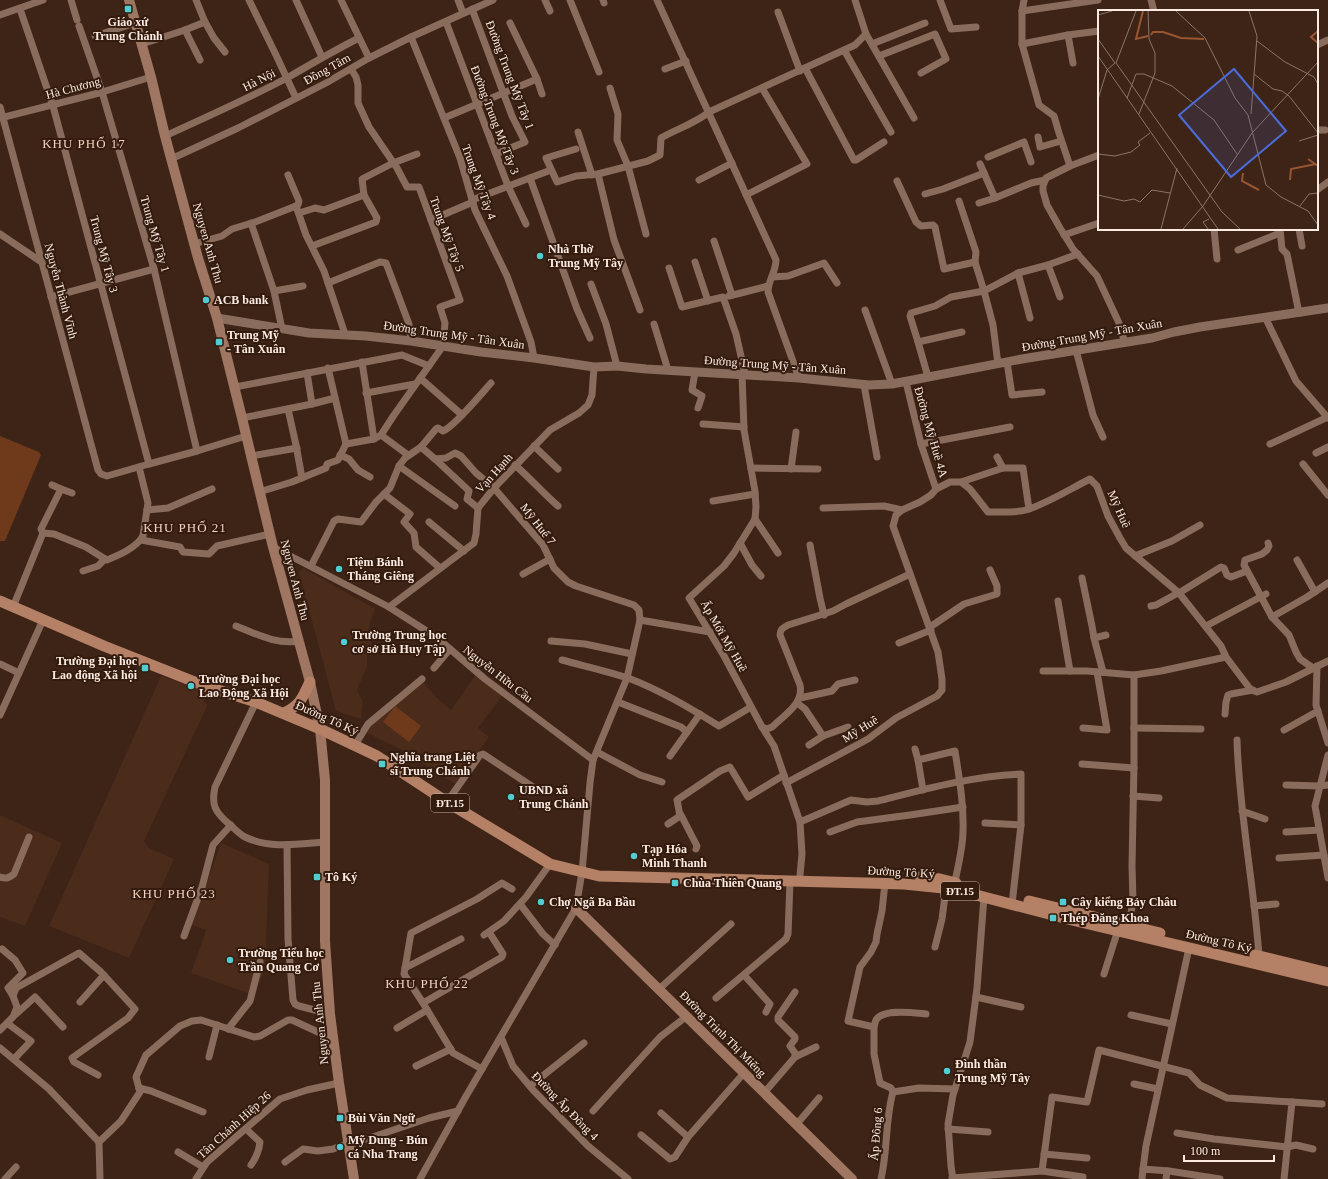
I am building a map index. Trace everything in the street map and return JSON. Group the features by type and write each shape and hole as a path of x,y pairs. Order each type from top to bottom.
{"main road":[{"name":"Nguyen Anh Thu","path":"129,0 151,77 194,244 217,318 235,387 259,492 310,682 320,730 325,780 325,941 330,1014 354,1179"},
{"name":"Đường Tô Ký","path":"0,601 42,620 205,686 256,702 284,713 355,745 377,756 447,802 550,864 599,876 950,885"},
{"path":"284,713 296,707 306,693 310,682"},
{"name":"Đường Tô Ký","path":"582,872 600,869 922,877 1118,930 1328,981"},
{"name":"Đường Tô Ký","path":"1013,901 1129,925 1328,973"},
{"name":"Đường Trịnh Thị Miếng","path":"576,908 852,1179"}],"street":[{"path":"0,15 43,0"},
{"name":"Trung Mỹ Tây 1","path":"71,0 102,92 154,269 197,452"},
{"path":"196,0 205,22 214,38 225,52"},
{"path":"250,0 296,98"},
{"path":"296,0 322,57"},
{"path":"341,0 369,58"},
{"path":"458,0 463,13"},
{"name":"Đồng Tâm","path":"171,159 220,137 411,36 494,0"},
{"path":"545,0 550,11"},
{"path":"570,0 599,72"},
{"path":"657,0 776,260 776,268 768,286 768,292 799,378"},
{"path":"855,0 866,34 914,118"},
{"path":"940,0 951,29 976,27"},
{"path":"1024,0 1022,11 1022,44 1039,104 1054,116 1070,166"},
{"path":"1022,11 1098,0"},
{"path":"1151,0 1154,10"},
{"name":"Trung Mỹ Tây 3","path":"20,9 53,106 149,464"},
{"name":"Đường Trung Mỹ Tây 1","path":"472,9 512,116 525,142 496,154"},
{"path":"778,12 802,70 854,160 884,142"},
{"path":"142,44 205,22"},
{"name":"Đường Trung Mỹ Tây 3","path":"446,22 508,186 526,224"},
{"path":"96,36 135,23"},
{"path":"510,23 537,78 542,94"},
{"path":"872,44 925,23"},
{"path":"185,30 200,60"},
{"path":"1022,44 1098,31"},
{"path":"576,149 546,158 557,182 576,176 595,174 648,161 660,155 661,138 709,112 856,45 866,34"},
{"path":"879,56 937,34 946,59 921,73"},
{"path":"1068,35 1073,63"},
{"name":"Trung Mỹ Tây 4","path":"411,36 460,158 475,210 507,276 532,342 534,358"},
{"name":"Hà Nội","path":"165,136 229,107 287,78 322,57 359,38"},
{"path":"1318,45 1328,41"},
{"path":"844,50 891,132"},
{"path":"665,70 686,61"},
{"name":"Trung Mỹ Tây 5","path":"351,69 358,85 358,103 368,128 393,163 407,187 419,187 460,300 440,307 445,324 443,346"},
{"name":"Hà Chương","path":"1,118 53,106 151,77"},
{"path":"444,118 537,78"},
{"path":"610,88 618,114 617,140 628,166 646,234"},
{"path":"746,195 807,164 762,88"},
{"name":"Nguyễn Thành Vĩnh","path":"0,107 1,118 98,470 101,474 107,476 139,467"},
{"path":"578,132 595,174 614,240 640,310"},
{"path":"1038,137 1040,147 1061,141"},
{"path":"988,157 1024,142 1031,162"},
{"path":"312,246 376,222 377,218 364,195 362,179 393,163 418,154"},
{"path":"979,203 1031,183 1045,180 1046,178 1070,166 1098,155"},
{"path":"700,180 732,163"},
{"path":"980,164 995,198"},
{"path":"431,220 472,201 551,170"},
{"path":"925,194 984,173"},
{"path":"194,244 224,235 232,229 298,205 299,201 288,175"},
{"path":"530,178 577,309 590,338"},
{"path":"1045,180 1043,191 1047,206 1064,235 1097,276 1119,323 1125,343"},
{"path":"896,181 916,222 922,226 935,226 944,269 975,262"},
{"path":"1318,189 1328,182"},
{"path":"299,213 315,208 324,210 364,195"},
{"path":"959,201 976,252 975,262 1012,395 1042,392"},
{"path":"296,206 306,235 324,271 345,334"},
{"path":"251,223 274,291 282,328"},
{"path":"1064,235 1098,223"},
{"path":"1214,230 1216,259"},
{"path":"1299,230 1302,246"},
{"path":"1238,250 1280,231 1282,249 1287,254 1299,313"},
{"path":"0,234 40,261"},
{"path":"714,241 732,295"},
{"path":"928,377 910,316 911,313 935,306 951,297 984,291 1018,273 1048,266 1078,254"},
{"path":"328,283 380,262 386,263 408,324 411,341"},
{"path":"695,262 708,301"},
{"path":"772,277 788,276 824,263 837,283"},
{"path":"1048,266 1060,297"},
{"path":"669,268 682,307 768,286"},
{"path":"51,297 154,269"},
{"path":"1018,273 1030,318"},
{"path":"591,284 606,324 617,366"},
{"path":"274,291 303,286"},
{"path":"723,297 736,334 743,374 744,427 755,494 755,519 778,553"},
{"name":"Đường Trung Mỹ - Tân Xuân","path":"217,318 309,332 411,341 594,367 617,366 799,378 864,384 892,384 1076,350 1125,343 1180,331 1328,308"},
{"path":"865,310 892,384"},
{"path":"1265,317 1296,382 1328,417 1270,444"},
{"path":"654,324 668,370"},
{"path":"918,342 962,332"},
{"path":"346,444 374,439 381,435 443,346"},
{"path":"1076,350 1093,415 1103,437"},
{"path":"235,387 402,355 429,366"},
{"path":"362,362 374,439"},
{"name":"Vạn Hạnh","path":"389,607 471,546 475,541 478,508 494,488 550,430 579,413 588,405 592,395 594,367"},
{"path":"259,492 302,478 326,468 327,464 338,460 346,444 328,368"},
{"path":"695,372 692,390 702,396 698,408"},
{"path":"307,373 312,404"},
{"path":"366,393 418,381"},
{"path":"418,381 462,415"},
{"name":"Đường Mỹ Huề 4A","path":"906,382 921,444 936,489"},
{"path":"311,566 334,521 338,519 361,522 376,502 390,488 399,466 408,455 421,447 436,429 438,428 445,431 462,415 491,383"},
{"path":"864,384 877,457"},
{"path":"242,418 335,398"},
{"path":"288,409 302,478"},
{"path":"703,424 744,427"},
{"path":"921,444 1010,427"},
{"path":"791,468 796,432"},
{"path":"381,435 408,455"},
{"path":"83,571 98,566 105,559 124,552 143,536 148,503 139,467 197,452 246,436"},
{"path":"534,446 558,469"},
{"path":"421,447 469,491 467,499 478,508"},
{"path":"1316,453 1328,447"},
{"path":"251,456 297,448"},
{"name":"Mỹ Huế 7","path":"435,459 446,458 455,453 461,456 494,488 543,545 554,568 568,582 634,605 639,610 640,620"},
{"path":"340,455 349,459 358,470 370,478"},
{"path":"997,457 1003,468"},
{"path":"1302,464 1328,495"},
{"path":"515,465 533,480 542,492 558,506"},
{"path":"399,466 455,506"},
{"path":"751,468 818,468"},
{"path":"823,508 884,506 902,510 931,495 936,489 950,482 962,482 1003,468 1023,468 1029,509"},
{"name":"Mỹ Huề","path":"962,482 970,489 988,512 1025,511 1090,479 1097,486 1108,516 1126,548 1179,593 1206,626 1221,646 1226,656 1253,690"},
{"path":"52,485 72,493"},
{"path":"13,607 43,533 41,529 61,488"},
{"path":"147,510 168,508 212,489"},
{"path":"384,494 410,514 404,522 414,533 416,547 440,568"},
{"path":"713,501 755,494"},
{"name":"Mỹ Huề","path":"786,783 868,739 896,718 937,696 942,690 938,652 893,526 896,515 902,510"},
{"name":"Ấp Mới Mỹ Huề","path":"755,519 724,566 689,598 710,632 774,746 800,822 802,854 800,875"},
{"path":"430,522 464,551"},
{"path":"1135,556 1172,541 1200,525"},
{"path":"43,533 54,534 86,547 105,559"},
{"path":"140,540 180,547 183,552 209,554 217,546 270,534"},
{"path":"740,543 752,565 761,576"},
{"path":"1268,543 1269,546 1267,550 1246,560 1244,565 1263,596 1272,617 1289,635 1300,659 1315,667"},
{"path":"810,545 824,615"},
{"name":"Nguyễn Hữu Cầu","path":"273,546 389,607 436,637 485,679 593,760"},
{"path":"523,574 550,559"},
{"path":"1297,560 1315,592"},
{"path":"1151,606 1179,593 1221,567 1224,568 1227,575 1231,577 1247,571"},
{"path":"899,643 930,628 964,604 997,594 997,586 990,570"},
{"path":"762,727 767,729 772,727 798,700 801,691 800,685 782,642 780,631 788,624 824,615 910,574"},
{"path":"1082,578 1100,672 1107,730 1083,728"},
{"path":"1272,617 1328,583"},
{"path":"1206,626 1263,596"},
{"path":"1058,601 1070,671"},
{"path":"0,715 42,620"},
{"path":"420,1179 576,908 582,872 593,760 627,678 640,620 710,632"},
{"path":"236,626 274,640 289,643 299,641"},
{"path":"1094,638 1106,634"},
{"path":"552,641 585,644 632,654"},
{"path":"434,668 450,649"},
{"path":"1043,671 1134,674 1161,671 1226,656"},
{"path":"562,660 627,678 668,696 719,726 751,707"},
{"path":"1225,714 1228,695 1253,690 1257,692 1286,682 1328,661"},
{"path":"0,664 19,673"},
{"path":"1315,667 1316,705 1328,743"},
{"path":"1129,925 1133,901 1134,674"},
{"path":"355,745 368,724 422,679"},
{"path":"798,700 832,691 838,684 855,680"},
{"path":"798,700 824,736"},
{"path":"256,702 215,786 213,796 215,809 244,837 266,844 287,845 324,842"},
{"path":"618,702 681,727 687,732"},
{"path":"1284,730 1318,711"},
{"path":"670,756 700,714"},
{"path":"808,745 824,736 848,726"},
{"path":"1134,728 1200,729"},
{"path":"1237,740 1242,811 1259,956"},
{"path":"915,749 923,790"},
{"path":"918,760 955,751 963,807 963,832 960,855 950,885 936,947"},
{"path":"597,752 640,775 662,782"},
{"path":"447,802 480,755 483,754 533,786"},
{"path":"1328,755 1315,806 1328,878"},
{"path":"1082,764 1134,768"},
{"path":"696,849 697,846 680,815 677,800 720,771 730,767 748,797 784,775"},
{"path":"800,822 851,800 867,802 878,801 995,775 1021,774 1021,825 1013,901"},
{"path":"1286,785 1328,785"},
{"path":"1133,796 1159,798"},
{"path":"830,832 857,822 963,807"},
{"path":"1242,811 1265,819"},
{"path":"668,824 680,815"},
{"path":"985,823 1021,825"},
{"path":"184,936 202,887 213,845 231,825"},
{"path":"1286,832 1319,830"},
{"path":"0,878 9,878 14,874 29,838"},
{"path":"287,845 288,939 293,1000 295,1004 299,1006 330,1014"},
{"path":"1279,858 1324,855"},
{"path":"398,1028 425,1006 502,957 503,954 487,934 502,924 520,904 550,864"},
{"path":"716,998 786,939 788,934 790,882"},
{"path":"482,1069 453,1053 404,974 411,932 477,899 502,883 512,889"},
{"path":"874,1027 847,1024 860,967 876,942 876,934 882,911 885,883"},
{"path":"985,894 976,997 970,1042 954,1089 948,1128 953,1178 998,1177 1042,1171 1084,1177"},
{"path":"520,904 543,934 555,945"},
{"path":"1254,906 1276,904"},
{"path":"659,989 731,924"},
{"path":"1104,974 1118,930"},
{"path":"405,968 461,939"},
{"path":"1142,1179 1146,1146 1189,948"},
{"path":"2,949 14,960 23,973 8,988 17,1007 13,1017"},
{"path":"13,996 16,988 79,953 104,975 135,1009 128,1018 72,1058 74,1062 98,1075"},
{"path":"228,1029 250,1001 260,962"},
{"path":"80,1002 104,975"},
{"path":"744,975 770,1004 766,1012"},
{"path":"795,992 778,1017 778,1020 795,1037 790,1046 794,1051 795,1057"},
{"path":"0,1030 35,997 63,1027"},
{"path":"976,997 1021,1007"},
{"path":"926,1014 895,1011 876,1020 874,1027 874,1054 880,1083 891,1088 893,1092 919,1088 954,1089"},
{"path":"1131,1015 1172,1024"},
{"path":"593,1111 660,1037 686,1016"},
{"path":"99,1142 121,1121 140,1092 136,1077 146,1055 180,1026 197,1020 254,1037 260,1036 288,1020 292,1020 333,1040"},
{"path":"7,1023 31,1041 14,1059"},
{"path":"209,1057 217,1025"},
{"name":"Đường Ấp Đông 4","path":"501,1037 513,1066 530,1086 588,1146 628,1179"},
{"path":"530,1086 584,1043"},
{"path":"764,1093 795,1057 816,1047"},
{"path":"0,1048 49,1089 99,1142 100,1179"},
{"path":"416,1066 451,1049"},
{"path":"1042,1171 1052,1097 1087,1102 1099,1050 1190,1073 1200,1085 1227,1098 1322,1104"},
{"path":"640,1135 670,1159 675,1157 688,1137 744,1073"},
{"name":"Tân Chánh Hiệp 26","path":"196,1179 207,1162 280,1099 307,1090 339,1083"},
{"path":"1134,1084 1158,1089"},
{"path":"138,1088 151,1091 203,1112"},
{"name":"Ấp Đông 6","path":"882,1179 885,1164 889,1107 893,1092"},
{"path":"796,1125 820,1098"},
{"path":"1284,1179 1292,1102"},
{"path":"285,1162 303,1149 318,1151 333,1149 429,1118 458,1111"},
{"path":"661,1113 688,1137"},
{"path":"948,1128 988,1132"},
{"path":"246,1129 260,1142 260,1148 251,1165"},
{"path":"1177,1133 1214,1139 1287,1147 1296,1145 1313,1149"},
{"path":"178,1152 203,1167"},
{"path":"1044,1154 1087,1158"},
{"path":"5,1179 16,1167"},
{"path":"1143,1169 1167,1171 1184,1176 1220,1179"},
{"path":"1166,1179 1167,1171"}],"shaded area":[{"path":"0,436 39,452 41,455 5,541 0,541"},
{"name":"Trường Trung học cơ sở Hà Huy Tập","path":"303,568 375,609 368,633 374,650 367,652 367,666 357,690 363,702 361,719 336,711 299,572"},
{"path":"161,676 207,692 203,702 208,704 144,841 149,848 174,859 129,958 49,926"},
{"path":"475,676 502,696 478,728 489,737 455,784 402,750 367,733 369,727 423,682 437,698 451,710"},
{"path":"395,706 421,726 409,742 383,722"},
{"path":"0,815 62,843 25,926 0,917"},
{"path":"221,843 269,864 265,969 254,995 191,973 206,930 192,925"}],"place":[{"name":"Giáo xứ Trung Chánh","path":"128,9"},
{"name":"Nhà Thờ Trung Mỹ Tây","path":"540,256"},
{"name":"ACB bank","path":"206,300"},
{"name":"Trung Mỹ - Tân Xuân","path":"219,342"},
{"name":"Tiệm Bánh Tháng Giêng","path":"339,569"},
{"name":"Trường Trung học cơ sở Hà Huy Tập","path":"344,642"},
{"name":"Trường Đại học Lao động Xã hội","path":"145,668"},
{"name":"Trường Đại học Lao Động Xã Hội","path":"191,686"},
{"name":"Nghĩa trang Liệt sĩ Trung Chánh","path":"382,764"},
{"name":"UBND xã Trung Chánh","path":"511,797"},
{"name":"Tạp Hóa Minh Thanh","path":"634,856"},
{"name":"Tô Ký","path":"317,877"},
{"name":"Chùa Thiên Quang","path":"675,883"},
{"name":"Chợ Ngã Ba Bầu","path":"541,902"},
{"name":"Cây kiểng Bảy Châu","path":"1063,902"},
{"name":"Thép Đăng Khoa","path":"1053,918"},
{"name":"Trường Tiểu học Trần Quang Cơ","path":"230,960"},
{"name":"Đình thần Trung Mỹ Tây","path":"947,1071"},
{"name":"Bùi Văn Ngữ","path":"340,1118"},
{"name":"Mỹ Dung - Bún cá Nha Trang","path":"340,1147"}],"district":[{"name":"KHU PHỐ 17","path":"84,143"},
{"name":"KHU PHỐ 21","path":"185,527"},
{"name":"KHU PHỐ 23","path":"174,893"},
{"name":"KHU PHỐ 22","path":"427,983"}]}
